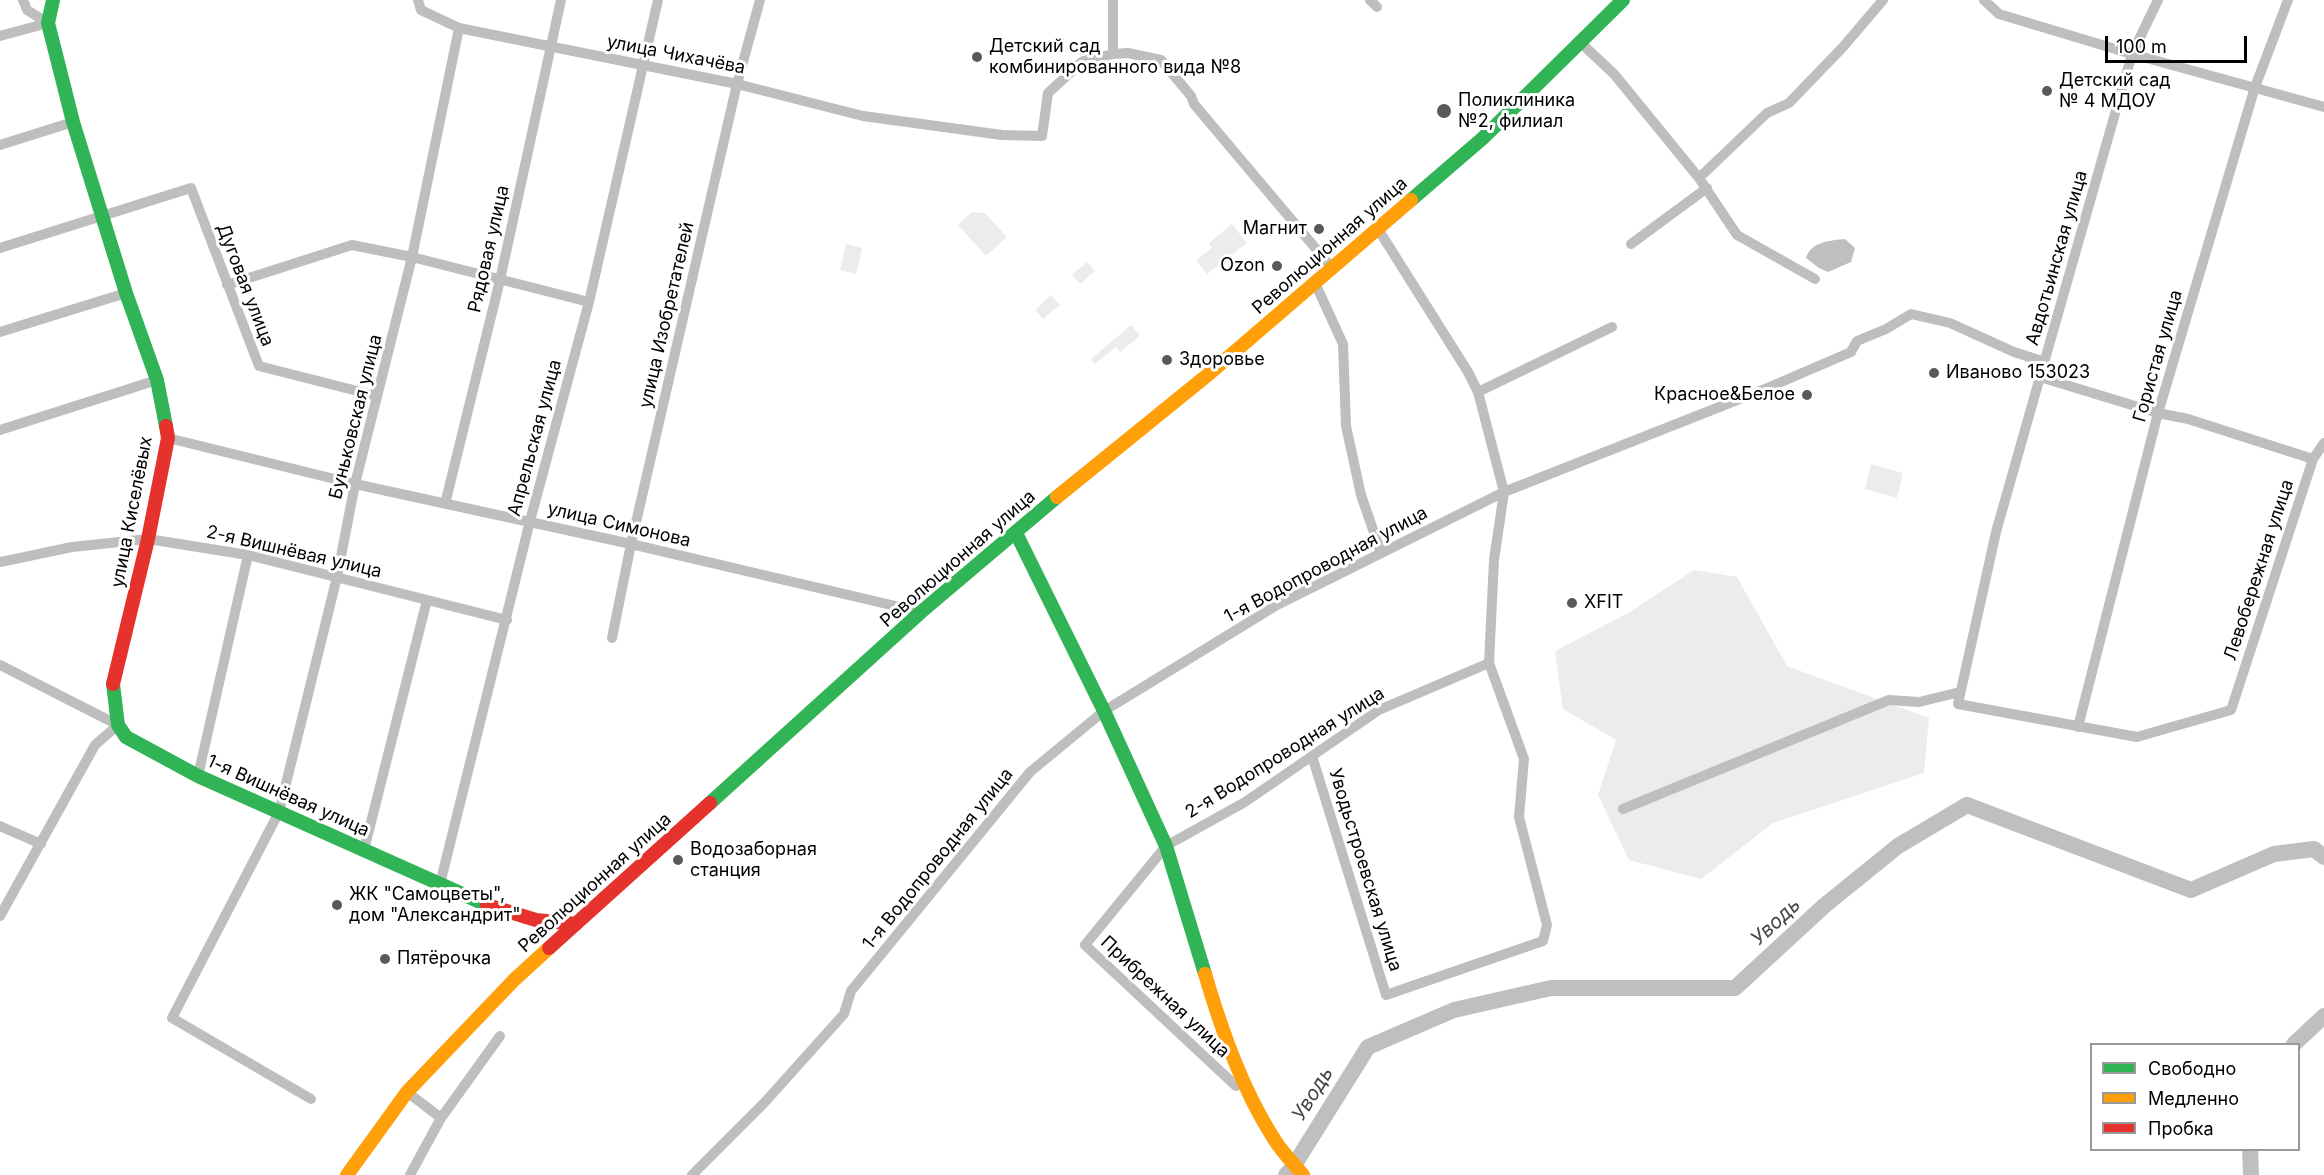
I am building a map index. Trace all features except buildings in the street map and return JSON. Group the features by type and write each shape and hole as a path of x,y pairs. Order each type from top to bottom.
{"main road":[{"path":"48,23 53,0"},
{"name":"Революционная улица","path":"347,1175 407,1092 514,980 921,612 1210,373 1483,138 1623,0"},
{"name":"улица Киселёвых","path":"48,23 73,122 126,293 157,380 168,438 148,539 113,683 118,725"},
{"path":"1016,533 1104,711 1166,846 1216,1012 1232,1055 1257,1110 1275,1141 1303,1175"},
{"name":"1-я Вишнёвая улица","path":"118,725 126,737 198,776 476,901 518,918 576,924"}],"street":[{"path":"23,0 27,10 48,23"},
{"name":"улица Чихачёва","path":"417,0 421,10 459,28 737,84 885,120 1002,135 1042,136 1048,93 1083,61 1113,54"},
{"name":"Рядовая улица","path":"445,504 500,280 561,0"},
{"name":"Апрельская улица","path":"440,884 530,521 589,302 658,0"},
{"name":"улица Изобретателей","path":"612,638 631,544 737,84 759,0"},
{"path":"1113,0 1113,54 1128,53 1161,60 1191,96 1194,105 1333,268"},
{"path":"1699,178 1767,113 1789,103 1843,47 1883,0"},
{"path":"1984,0 1999,14 2132,54 2324,107"},
{"name":"Авдотьинская улица","path":"2078,727 1958,704 1996,532 2040,377 2132,54 2158,0"},
{"name":"Гористая улица","path":"2078,727 2158,413 2255,87 2288,0"},
{"path":"0,36 48,23"},
{"name":"Буньковская улица","path":"311,1099 172,1018 279,812 337,577 355,484 412,257 459,28"},
{"path":"1581,43 1614,74 1699,178 1737,234 1815,279"},
{"path":"0,145 73,122"},
{"name":"Дуговая улица","path":"103,215 191,188 259,366 377,396"},
{"path":"1630,244 1707,188"},
{"path":"0,248 103,215"},
{"path":"1378,229 1468,372 1478,392 1504,492 1494,560 1489,663"},
{"path":"227,285 352,245 412,257 589,302"},
{"path":"1316,283 1343,344 1346,426 1361,495 1382,553"},
{"path":"0,332 126,293"},
{"name":"1-я Водопроводная улица","path":"692,1175 765,1102 844,1014 851,991 1030,772 1104,711 1277,605 1504,492 1766,389 1851,352 1857,341 1886,329 1911,314 1950,323 2014,352 2045,362"},
{"path":"1478,392 1612,327"},
{"path":"2040,377 2158,413 2188,419 2313,459"},
{"path":"0,430 157,380"},
{"name":"улица Симонова","path":"168,438 355,484 530,521 895,604 921,612"},
{"name":"Левобережная улица","path":"2078,727 2137,738 2231,710 2313,459 2324,443"},
{"name":"2-я Вишнёвая улица","path":"0,562 72,547 148,539 248,555 507,620"},
{"path":"198,776 248,555"},
{"path":"363,850 427,600"},
{"name":"2-я Водопроводная улица","path":"1166,846 1245,802 1379,710 1489,663"},
{"name":"Уводьстроевская улица","path":"1312,756 1386,995 1543,941 1547,925 1520,817 1524,759 1489,663"},
{"name":"1-я Вишнёвая улица","path":"0,665 118,725"},
{"path":"1623,809 1889,700 1919,702 1960,692"},
{"path":"0,916 95,745 118,725"},
{"path":"0,826 42,844"},
{"name":"Прибрежная улица","path":"1166,846 1086,945 1236,1086"},
{"path":"410,1175 441,1118 500,1036"},
{"path":"407,1092 441,1118"}],"shaded area":[{"path":"972,212 985,213 1007,237 986,256 958,225"},
{"path":"1232,224 1247,243 1207,274 1196,260 1212,248 1209,243"},
{"path":"1845,239 1855,248 1851,262 1828,272 1806,258 1816,245"},
{"path":"846,244 862,248 856,274 840,270"},
{"path":"1087,262 1095,271 1080,284 1072,275"},
{"path":"1051,295 1060,305 1043,319 1035,310"},
{"path":"1131,325 1140,336 1120,352 1116,347 1095,364 1091,359"},
{"path":"1871,464 1903,473 1897,498 1865,489"},
{"path":"1694,570 1737,577 1787,666 1929,718 1924,773 1773,823 1701,879 1629,860 1598,795 1616,740 1563,709 1555,651 1630,612"}],"waterway":[{"name":"Уводь","path":"1286,1175 1368,1047 1454,1010 1551,988 1735,988 1824,906 1898,846 1967,805 2191,890 2274,854 2314,849 2324,857"},
{"path":"2295,1043 2324,1016"},
{"path":"2250,1151 2251,1175"}],"traffic: fast":[{"path":"53,0 48,23 73,122 126,293 157,380 166,426"},
{"path":"1411,200 1483,138 1623,0"},
{"path":"710,803 921,612 1057,497"},
{"path":"1016,533 1104,711 1166,846 1205,974"},
{"path":"113,684 118,725 126,737 198,776 487,905"}],"traffic: slow":[{"path":"1057,497 1210,373 1411,200"},
{"path":"347,1175 407,1092 514,980 549,948"},
{"path":"1205,974 1218,1017 1252,1100 1277,1144 1303,1175"}],"traffic: jam":[{"path":"113,684 148,539 168,438 166,426"},
{"path":"549,948 710,803"},
{"path":"487,905 536,920 576,924"}],"place":[{"name":"Детский сад комбинированного вида №8","path":"977,57"},
{"name":"Детский сад № 4 МДОУ","path":"2047,91"},
{"name":"Поликлиника №2, филиал","path":"1444,111"},
{"name":"Магнит","path":"1319,229"},
{"name":"Ozon","path":"1277,266"},
{"name":"Здоровье","path":"1167,360"},
{"name":"Иваново 153023","path":"1934,373"},
{"name":"Красное&Белое","path":"1807,395"},
{"name":"XFIT","path":"1572,603"},
{"name":"Водозаборная станция","path":"678,860"},
{"name":"ЖК \"Самоцветы\", дом \"Александрит\"","path":"337,905"},
{"name":"Пятёрочка","path":"385,959"}]}
